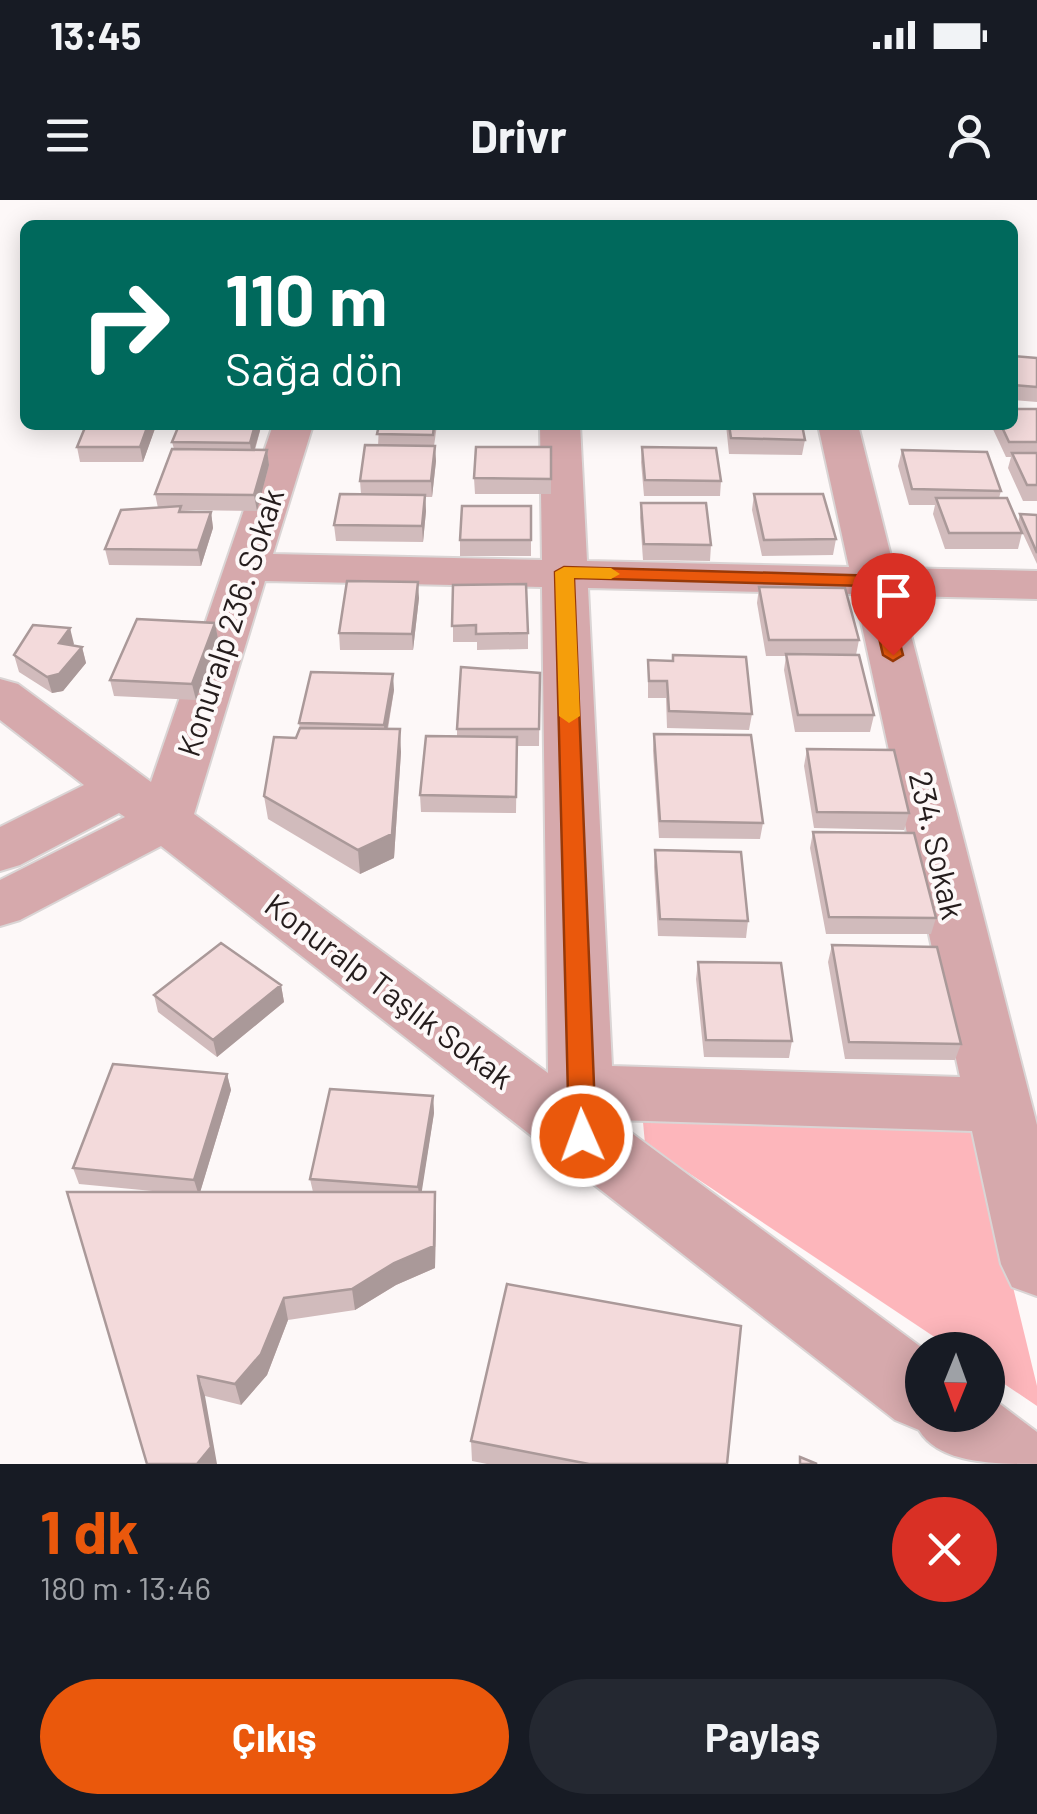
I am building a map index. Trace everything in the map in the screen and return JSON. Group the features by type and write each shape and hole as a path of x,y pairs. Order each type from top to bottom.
{"street":[{"name":"Konuralp 236. Sokak","path":"144,804 247,567 291,430"},
{"path":"560,430 582,1114 1000,1105"},
{"name":"234. Sokak","path":"839,430 1037,1264"},
{"path":"247,567 1037,585"},
{"name":"Konuralp Taşlık Sokak","path":"0,695 144,804 582,1114 905,1380"},
{"path":"0,851 144,804"},
{"path":"0,906 144,804"},
{"path":"974,1432 1016,1464"}],"shaded area":[{"path":"642,1111 973,1122 1037,1386 1037,1406 1005,1384 1005,1332 927,1332 645,1144"}],"building":[{"path":"1018,356 1037,358 1037,387 1018,385"},
{"path":"1018,409 1037,409 1037,442 1009,442 1003,430 1018,430"},
{"path":"84,430 146,430 140,447 77,447"},
{"path":"177,430 254,430 250,443 172,442"},
{"path":"378,430 434,430 433,435 377,434"},
{"path":"730,430 803,430 805,440 731,438"},
{"path":"365,445 435,446 431,481 360,481"},
{"path":"476,447 551,447 551,479 474,478"},
{"path":"642,447 716,448 721,481 645,480"},
{"path":"172,449 267,450 254,495 155,494"},
{"path":"902,450 987,452 1001,491 912,489"},
{"path":"1012,453 1037,453 1037,485 1027,485"},
{"path":"340,494 425,495 422,526 334,525"},
{"path":"754,494 823,494 836,539 764,540"},
{"path":"936,498 1007,498 1022,533 949,533"},
{"path":"641,503 706,503 711,545 644,544"},
{"path":"181,506 179,512 211,512 198,550 105,549 121,510"},
{"path":"462,506 531,506 531,540 460,540"},
{"path":"1020,514 1037,515 1037,553"},
{"path":"347,581 418,582 412,634 339,633"},
{"path":"526,584 528,633 476,634 476,625 452,626 453,585"},
{"path":"759,587 845,588 859,640 769,640"},
{"path":"137,619 215,623 192,684 110,680"},
{"path":"33,625 70,628 59,643 82,647 59,674 47,677 14,655"},
{"path":"786,654 859,655 874,715 798,715"},
{"path":"673,655 746,657 752,714 669,711 667,681 649,681 648,660 673,661"},
{"path":"461,667 540,673 539,729 457,729"},
{"path":"311,672 393,674 384,725 299,723"},
{"path":"300,728 400,729 392,834 358,850 264,796 274,737 296,738"},
{"path":"654,734 751,735 763,823 660,821"},
{"path":"426,736 517,737 516,797 420,795"},
{"path":"807,749 894,750 909,813 817,812"},
{"path":"813,832 914,833 936,918 829,917"},
{"path":"655,850 741,852 748,921 660,919"},
{"path":"221,943 281,985 213,1040 154,995"},
{"path":"832,945 937,947 961,1044 849,1042"},
{"path":"698,962 781,963 792,1041 706,1040"},
{"path":"113,1064 227,1074 194,1180 73,1168"},
{"path":"330,1089 433,1096 418,1187 310,1179"},
{"path":"67,1192 435,1192 434,1246 394,1263 352,1289 284,1298 261,1354 235,1384 198,1376 211,1447 197,1464 147,1464"},
{"path":"507,1284 741,1326 727,1464 589,1464 471,1441"}],"slow traffic":[{"path":"569,716 564,572 611,574"}],"route":[{"path":"582,1136 564,572 875,580 893,655"}]}
